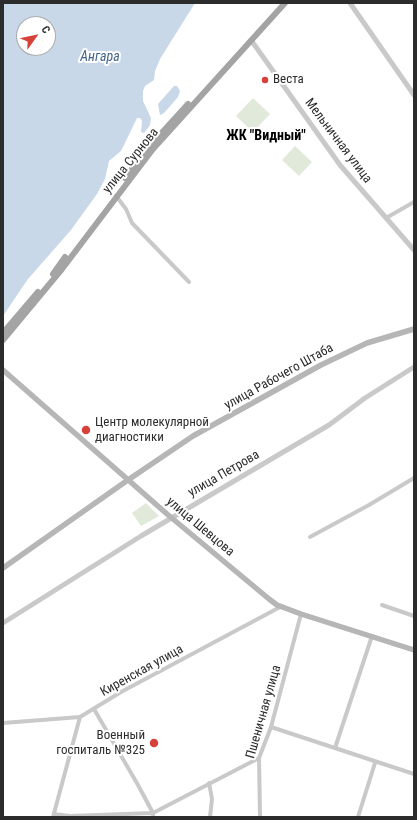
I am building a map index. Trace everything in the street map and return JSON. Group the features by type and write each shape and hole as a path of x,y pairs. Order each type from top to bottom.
{"main road":[{"name":"улица Сурнова","path":"3,333 50,277 147,149 281,3"},
{"name":"улица Сурнова","path":"3,340 62,269 153,149 285,3"},
{"name":"улица Рабочего Штаба","path":"3,568 193,436 321,365 367,343 414,328"},
{"name":"улица Шевцова","path":"3,370 171,518 269,599 301,614 414,650"}],"street":[{"path":"350,3 414,95"},
{"name":"Мельничная улица","path":"251,40 340,165 386,218 412,244 414,250"},
{"path":"116,196 126,209 132,223 189,282"},
{"path":"386,218 414,202"},
{"name":"улица Петрова","path":"3,623 171,518 330,425 365,398 414,367"},
{"path":"310,537 414,478"},
{"path":"382,605 414,616"},
{"name":"Киренская улица","path":"3,723 80,717 121,692 282,606"},
{"name":"Пшеничная улица","path":"260,817 259,758 271,727 301,614"},
{"path":"336,748 372,636"},
{"path":"94,709 124,758 153,815"},
{"path":"80,717 54,816 153,815 259,758"},
{"path":"271,727 414,774"},
{"path":"358,817 375,762"},
{"path":"210,783 212,799 210,817"}],"shaded area":[{"path":"253,98 270,114 253,132 236,116"},
{"path":"295,146 312,162 299,176 282,160"},
{"path":"146,503 159,516 141,526 132,513"}],"water":[{"name":"Ангара","path":"3,3 195,3 160,59 155,71 154,80 145,86 143,91 143,101 151,118 150,125 144,133 141,132 142,121 140,118 137,118 121,151 109,161 105,179 97,194 71,230 28,279 3,316"},
{"path":"174,86 177,86 180,91 178,97 164,113 160,115 158,104"}],"place":[{"name":"Веста","path":"265,80"},
{"name":"Центр молекулярной диагностики","path":"86,430"},
{"name":"Военный госпиталь №325","path":"154,743"}],"district":[{"name":"ЖК \"Видный\"","path":"266,136"}]}
